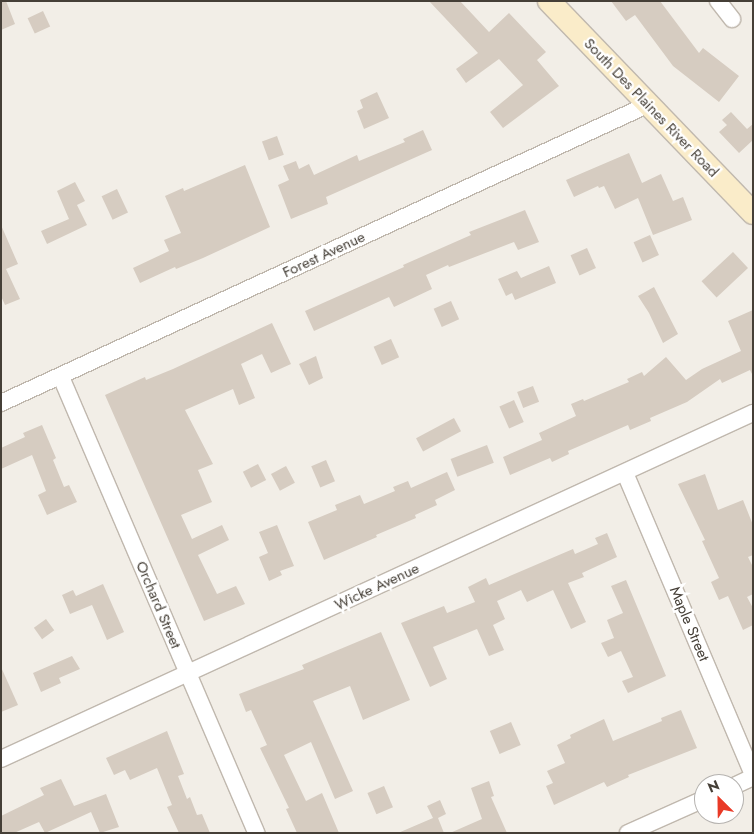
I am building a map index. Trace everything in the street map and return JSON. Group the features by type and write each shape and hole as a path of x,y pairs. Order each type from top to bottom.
{"main road":[{"name":"South Des Plaines River Road","path":"549,1 753,214"}],"street":[{"path":"718,1 732,19"},
{"name":"Forest Avenue","path":"1,403 61,377 647,105"},
{"name":"Orchard Street","path":"61,377 256,833"},
{"name":"Wicke Avenue","path":"1,759 753,413"},
{"name":"Maple Street","path":"625,473 753,776"},
{"path":"628,833 694,803"}],"building":[{"path":"1,1 6,1 15,24 1,30"},
{"path":"429,1 460,1 489,32 509,13 546,52 537,60 559,86 503,128 490,112 523,85 499,59 466,83 456,69 478,53"},
{"path":"611,1 660,1 699,53 703,48 739,76 719,102 673,66 635,15 626,21"},
{"path":"43,11 50,26 35,34 28,18"},
{"path":"377,92 389,118 364,129 357,111 363,108 360,100"},
{"path":"731,112 747,129 753,124 753,140 739,153 719,132 727,125 722,120"},
{"path":"423,130 432,150 326,197 328,204 291,219 278,185 289,180 283,166 296,161 299,169 309,164 314,175 357,155 359,161 405,142 403,139"},
{"path":"277,136 284,155 269,160 262,141"},
{"path":"629,153 642,183 661,174 673,201 683,197 692,220 653,235 638,198 615,209 604,186 599,188 598,186 574,197 566,180"},
{"path":"245,165 270,227 203,258 176,269 175,267 140,283 133,268 169,251 164,240 181,233 165,196 183,188 184,191"},
{"path":"75,182 85,201 77,205 87,225 47,244 41,231 69,219 57,191"},
{"path":"117,189 128,213 113,220 102,196"},
{"path":"525,210 539,242 518,250 514,242 449,267 448,265 426,275 432,289 394,307 389,297 314,331 305,311 471,235 469,232"},
{"path":"1,225 18,264 6,269 20,299 5,305 1,296"},
{"path":"650,235 659,255 643,262 634,242"},
{"path":"587,248 596,268 580,275 571,255"},
{"path":"733,252 748,268 717,297 702,281"},
{"path":"549,266 556,283 515,300 512,293 506,296 498,279 517,271 521,278"},
{"path":"654,287 678,334 663,343 649,313 638,296"},
{"path":"451,301 459,319 442,327 434,309"},
{"path":"753,310 753,376 750,370 722,383 720,379 687,402 650,418 651,421 630,430 628,425 568,451 569,454 552,462 550,458 510,475 503,457 542,440 539,433 576,416 571,404 583,399 584,401 629,382 627,379 642,372 644,376 666,357 686,380 702,369 741,351 728,321"},
{"path":"272,323 291,364 271,373 262,354 241,364 255,398 239,405 233,389 185,410 213,464 198,470 212,502 181,515 192,539 222,525 229,540 198,555 217,594 236,586 245,604 204,621 105,395 145,377 146,380 173,369"},
{"path":"391,339 399,357 382,365 374,347"},
{"path":"316,356 323,378 309,385 299,364"},
{"path":"533,386 539,402 523,408 517,392"},
{"path":"514,400 524,422 509,428 499,407"},
{"path":"454,418 461,431 423,451 416,438"},
{"path":"42,425 56,458 53,460 64,487 69,485 77,502 47,515 38,495 46,491 32,455 1,469 1,448 25,437 23,433"},
{"path":"487,445 494,463 457,477 451,459"},
{"path":"326,460 335,481 320,487 311,466"},
{"path":"258,464 266,480 251,488 243,472"},
{"path":"286,466 295,483 280,491 271,474"},
{"path":"447,472 455,490 435,500 437,505 415,515 416,518 376,535 377,537 324,560 308,522 337,510 335,505 360,495 364,504 395,491 393,487 408,481 411,488"},
{"path":"705,474 718,510 743,500 753,525 753,555 748,557 753,567 753,594 747,597 753,608 753,625 743,630 728,596 719,600 711,582 719,578 702,541 705,540 678,484"},
{"path":"277,525 294,566 280,571 282,575 269,581 259,557 268,553 259,532"},
{"path":"607,533 617,557 582,573 584,577 568,583 586,622 571,629 553,590 527,602 521,590 497,601 505,619 493,625 504,650 489,656 477,629 433,647 447,679 430,687 401,623 444,606 447,613 475,602 468,587 486,578 489,585 573,549 575,554 598,544 595,538"},
{"path":"626,580 666,676 628,693 622,681 633,677 621,651 608,657 601,643 614,638 607,620 623,613 611,586"},
{"path":"103,584 124,632 107,640 92,605 70,614 62,595 73,590 76,596"},
{"path":"46,619 54,630 42,639 34,628"},
{"path":"381,632 410,700 363,720 350,686 313,701 353,791 335,799 311,742 284,755 306,801 322,793 339,833 297,833 286,809 289,808 260,748 267,745 251,710 246,712 239,694 304,669 302,665"},
{"path":"72,656 80,669 59,678 61,683 41,692 33,673"},
{"path":"1,667 18,705 1,712"},
{"path":"681,710 697,748 628,775 629,777 607,787 604,782 554,805 546,786 553,783 547,771 565,763 557,745 571,738 570,735 604,719 613,741 662,721 661,718"},
{"path":"511,722 521,745 500,754 490,731"},
{"path":"167,731 184,774 178,776 187,799 190,797 197,815 202,814 210,833 179,833 167,807 172,805 157,768 130,780 125,770 114,775 106,758"},
{"path":"61,779 74,806 106,794 119,827 100,833 91,812 45,833 39,822 14,833 1,833 1,816 44,795 40,788"},
{"path":"489,781 494,796 491,797 507,833 450,833 482,819 471,788"},
{"path":"384,786 393,807 376,814 367,793"},
{"path":"440,800 446,814 438,818 444,833 398,833 433,818 427,806"}]}
